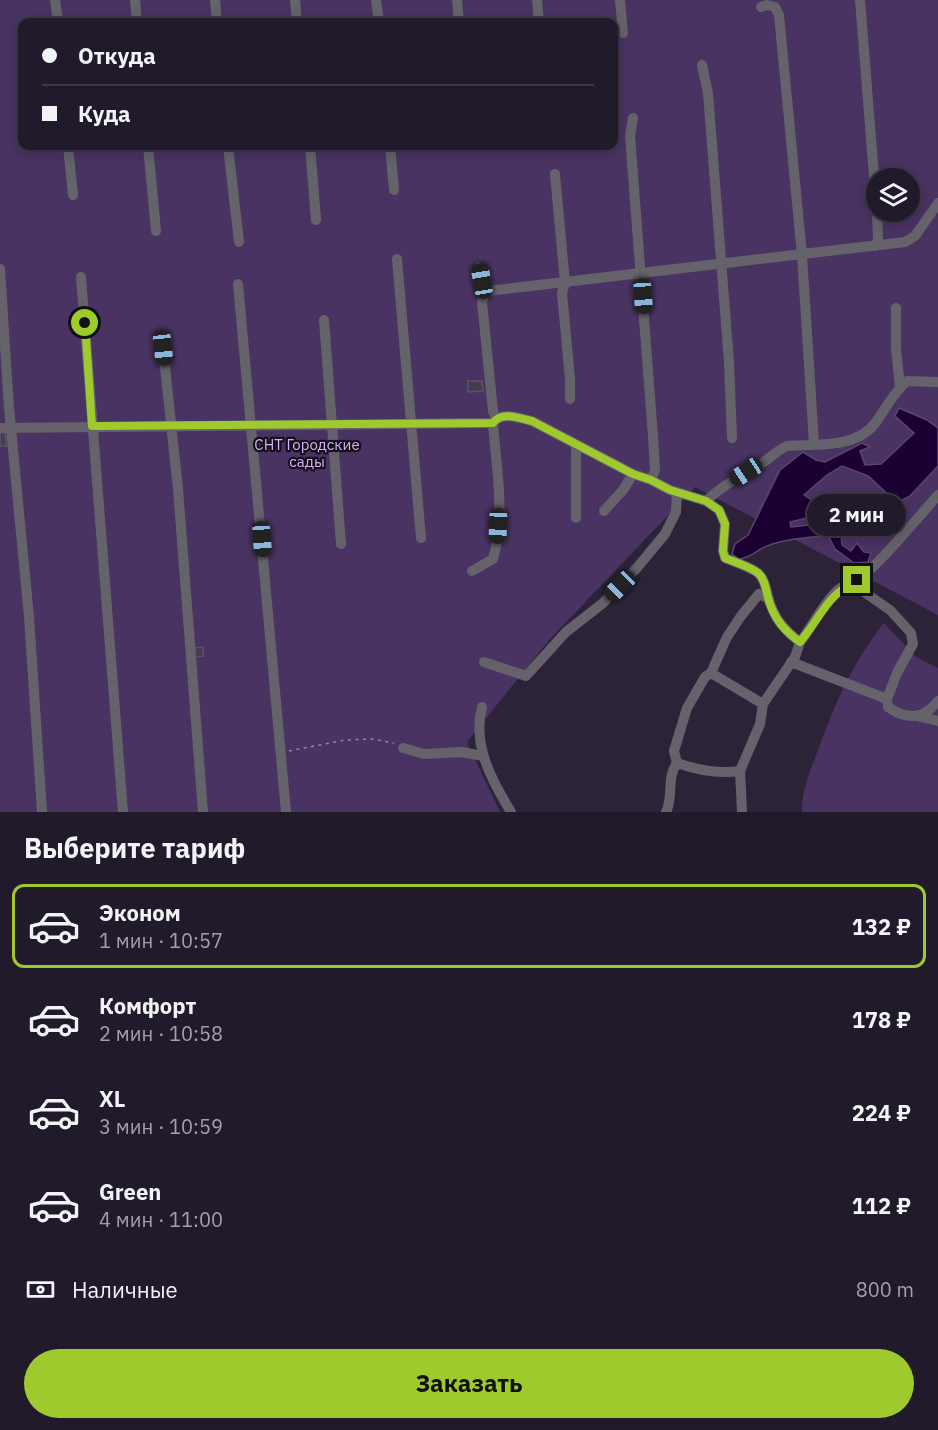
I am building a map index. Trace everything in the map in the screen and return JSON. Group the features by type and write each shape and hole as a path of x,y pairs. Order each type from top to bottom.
{"street":[{"path":"55,0 57,18"},
{"path":"135,0 137,18"},
{"path":"215,0 217,18"},
{"path":"295,0 297,18"},
{"path":"376,0 378,18"},
{"path":"457,0 459,18"},
{"path":"537,0 539,18"},
{"path":"620,0 623,33"},
{"path":"860,0 873,168"},
{"path":"761,7 767,5 775,7 778,15 802,255 814,444"},
{"path":"702,64 708,93 729,362 732,438"},
{"path":"633,118 630,136 654,447 655,470 651,480"},
{"path":"68,150 73,195"},
{"path":"148,150 156,231"},
{"path":"228,150 239,242"},
{"path":"310,150 316,220"},
{"path":"390,150 394,190"},
{"path":"555,174 565,283 562,293 570,399"},
{"path":"484,295 488,291 904,242 915,236 938,203"},
{"path":"876,246 877,222"},
{"path":"397,259 421,538"},
{"path":"472,571 493,559 498,542 499,510 494,421 482,302 484,295 479,267"},
{"path":"0,269 6,427 29,617 42,812"},
{"path":"81,277 123,812"},
{"path":"238,284 286,812"},
{"path":"896,308 896,349 900,387"},
{"path":"324,320 341,544"},
{"path":"163,348 178,489 203,812"},
{"path":"706,501 717,491 787,446 836,443 857,438 874,426 900,387 907,381 938,382"},
{"path":"6,427 411,423 494,421 502,417 532,421 633,474 706,501 719,510 725,524 723,551 725,558 757,572 763,580 780,624 785,631 800,642"},
{"path":"576,445 576,518"},
{"path":"604,511 623,490 633,474"},
{"path":"484,662 526,676 566,632 603,603 636,569 665,534 676,512 677,492"},
{"path":"742,812 740,771 760,724 764,704 799,650 800,642 838,590 872,567 938,495"},
{"path":"851,583 890,610 911,633 913,644 901,663 887,699 888,707 906,717 916,716 938,721"},
{"path":"668,810 672,768 676,762 674,751 687,708 705,677 711,673 727,637 741,616 759,594 769,600"},
{"path":"791,662 887,699"},
{"path":"711,673 764,704"},
{"path":"916,716 933,707 938,701"},
{"path":"482,707 478,721 483,756 511,812"},
{"path":"404,748 424,754 461,752 483,756"},
{"path":"676,762 719,772 740,771"}],"path":[{"path":"279,752 345,740 372,739 404,748"}],"green space":[{"name":"СНТ Городские сады","path":"0,0 938,0 938,615 695,487 549,640 467,742 500,812 0,812"},
{"path":"884,623 916,657 938,668 938,812 802,812 807,780 838,699 863,653"}],"shaded area":[{"path":"899,408 927,420 938,428 938,466 910,496 897,503 868,476 842,466 827,475 804,495 816,503 819,515 790,522 791,527 818,524 827,529 836,522 840,526 842,545 851,551 857,543 864,552 871,553 868,562 854,563 835,549 828,535 777,543 739,559 732,554 735,544 748,535 780,470 803,452 816,460 825,462 862,443 870,447 860,451 865,465 881,464 914,433 895,416"}],"building":[{"path":"468,381 482,381 483,391 468,392"},
{"path":"0,433 5,433 6,446 0,446"},
{"path":"203,647 203,656 195,657 194,648"}],"route":[{"path":"85,323 92,426 493,423 502,417 517,417 532,421 633,474 670,490 706,501 719,510 725,524 723,551 725,558 757,572 763,580 780,624 785,631 800,642 838,590 857,580"}]}
